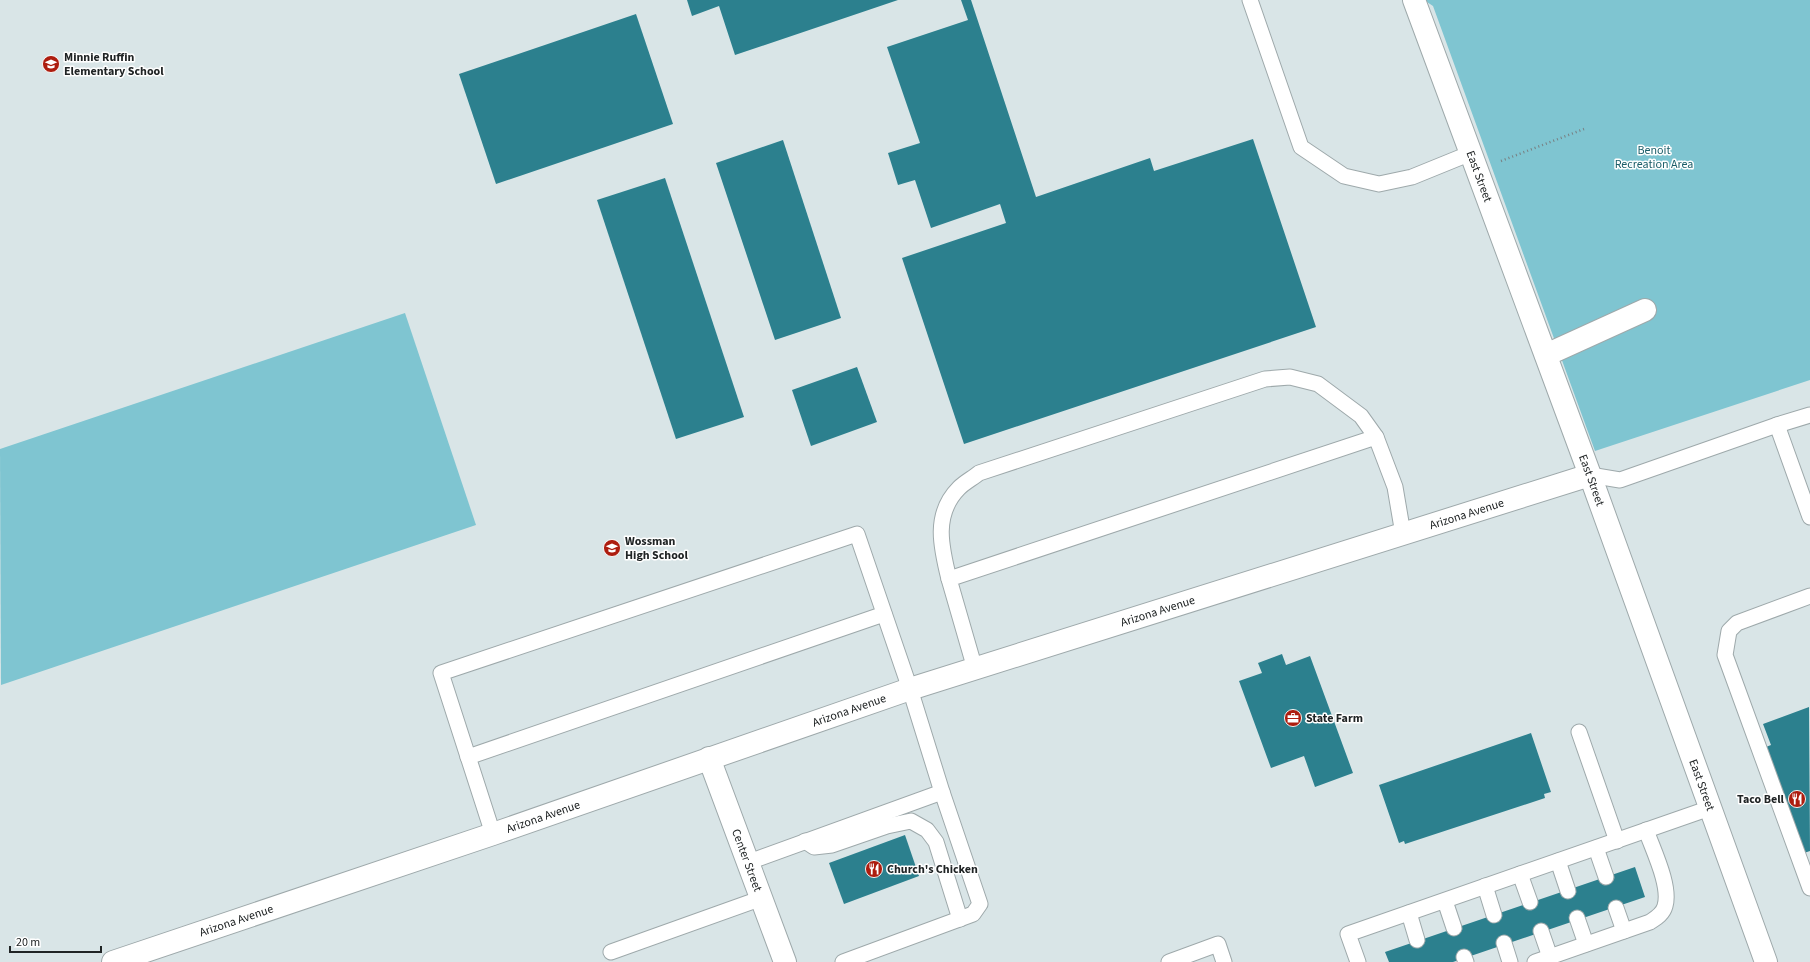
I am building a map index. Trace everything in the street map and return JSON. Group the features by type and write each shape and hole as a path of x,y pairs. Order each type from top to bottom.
{"street":[{"name":"East Street","path":"1414,0 1590,475 1766,962"},
{"path":"1546,355 1645,310"},
{"name":"Arizona Avenue","path":"113,962 494,834 910,689 1590,475"},
{"name":"Center Street","path":"709,758 785,962"}],"lane":[{"path":"1250,0 1301,147 1344,176 1379,184 1412,177 1471,153"},
{"path":"975,669 942,552 941,527 943,511 959,488 979,473 1265,379 1290,377 1318,384 1361,416 1376,437 1395,487 1403,534"},
{"path":"1590,475 1620,480 1777,425 1810,415"},
{"path":"1777,425 1810,517"},
{"path":"949,579 1376,437"},
{"path":"494,834 440,673 857,534 910,689 942,792 980,904 973,914 842,962"},
{"path":"1809,885 1725,655 1730,631 1737,623 1810,596"},
{"path":"468,757 884,614"},
{"path":"1579,732 1617,840"},
{"path":"749,862 942,792"},
{"path":"1358,962 1348,934 1710,808"},
{"path":"804,841 814,847 832,845 887,826 911,821 927,830 936,842 960,919"},
{"path":"1535,962 1650,922 1660,915 1665,907 1664,884 1646,830"},
{"path":"1596,848 1606,876"},
{"path":"1558,861 1568,891"},
{"path":"1520,874 1530,902"},
{"path":"1485,886 1494,914"},
{"path":"611,952 762,898"},
{"path":"1445,901 1454,928"},
{"path":"1616,908 1624,931"},
{"path":"1409,914 1417,940"},
{"path":"1577,918 1586,944"},
{"path":"1541,931 1550,957"},
{"path":"1504,943 1510,962"},
{"path":"1169,962 1218,944 1224,962"}],"path":[{"path":"1500,161 1584,129"}],"green space":[{"name":"Benoit Recreation Area","path":"1424,0 1810,0 1810,380 1595,451 1433,6"},
{"path":"405,313 476,525 1,685 0,449"}],"building":[{"path":"687,0 898,0 735,55 719,6 692,16"},
{"path":"961,0 971,0 1036,197 1150,158 1154,171 1253,139 1316,327 964,444 902,258 1006,223 1000,204 931,228 915,180 898,185 888,153 920,143 887,47 968,20"},
{"path":"636,14 673,124 496,184 459,74"},
{"path":"783,140 841,318 775,340 716,163"},
{"path":"665,178 744,417 676,439 597,200"},
{"path":"857,367 877,422 811,446 792,390"},
{"name":"State Farm","path":"1282,654 1286,665 1310,656 1353,773 1315,787 1304,756 1271,768 1239,681 1262,673 1258,663"},
{"name":"Taco Bell","path":"1809,707 1810,851 1804,853 1766,747 1771,745 1763,724"},
{"path":"1531,733 1551,792 1544,794 1545,798 1405,844 1404,841 1399,843 1379,785"},
{"name":"Church's Chicken","path":"905,835 919,876 844,904 829,863"},
{"path":"1635,867 1645,897 1453,962 1389,962 1385,952"}],"place":[{"name":"Minnie Ruffin Elementary School","path":"51,64"},
{"name":"Wossman High School","path":"612,548"},
{"name":"State Farm","path":"1293,718"},
{"name":"Taco Bell","path":"1797,799"},
{"name":"Church's Chicken","path":"874,869"}]}
